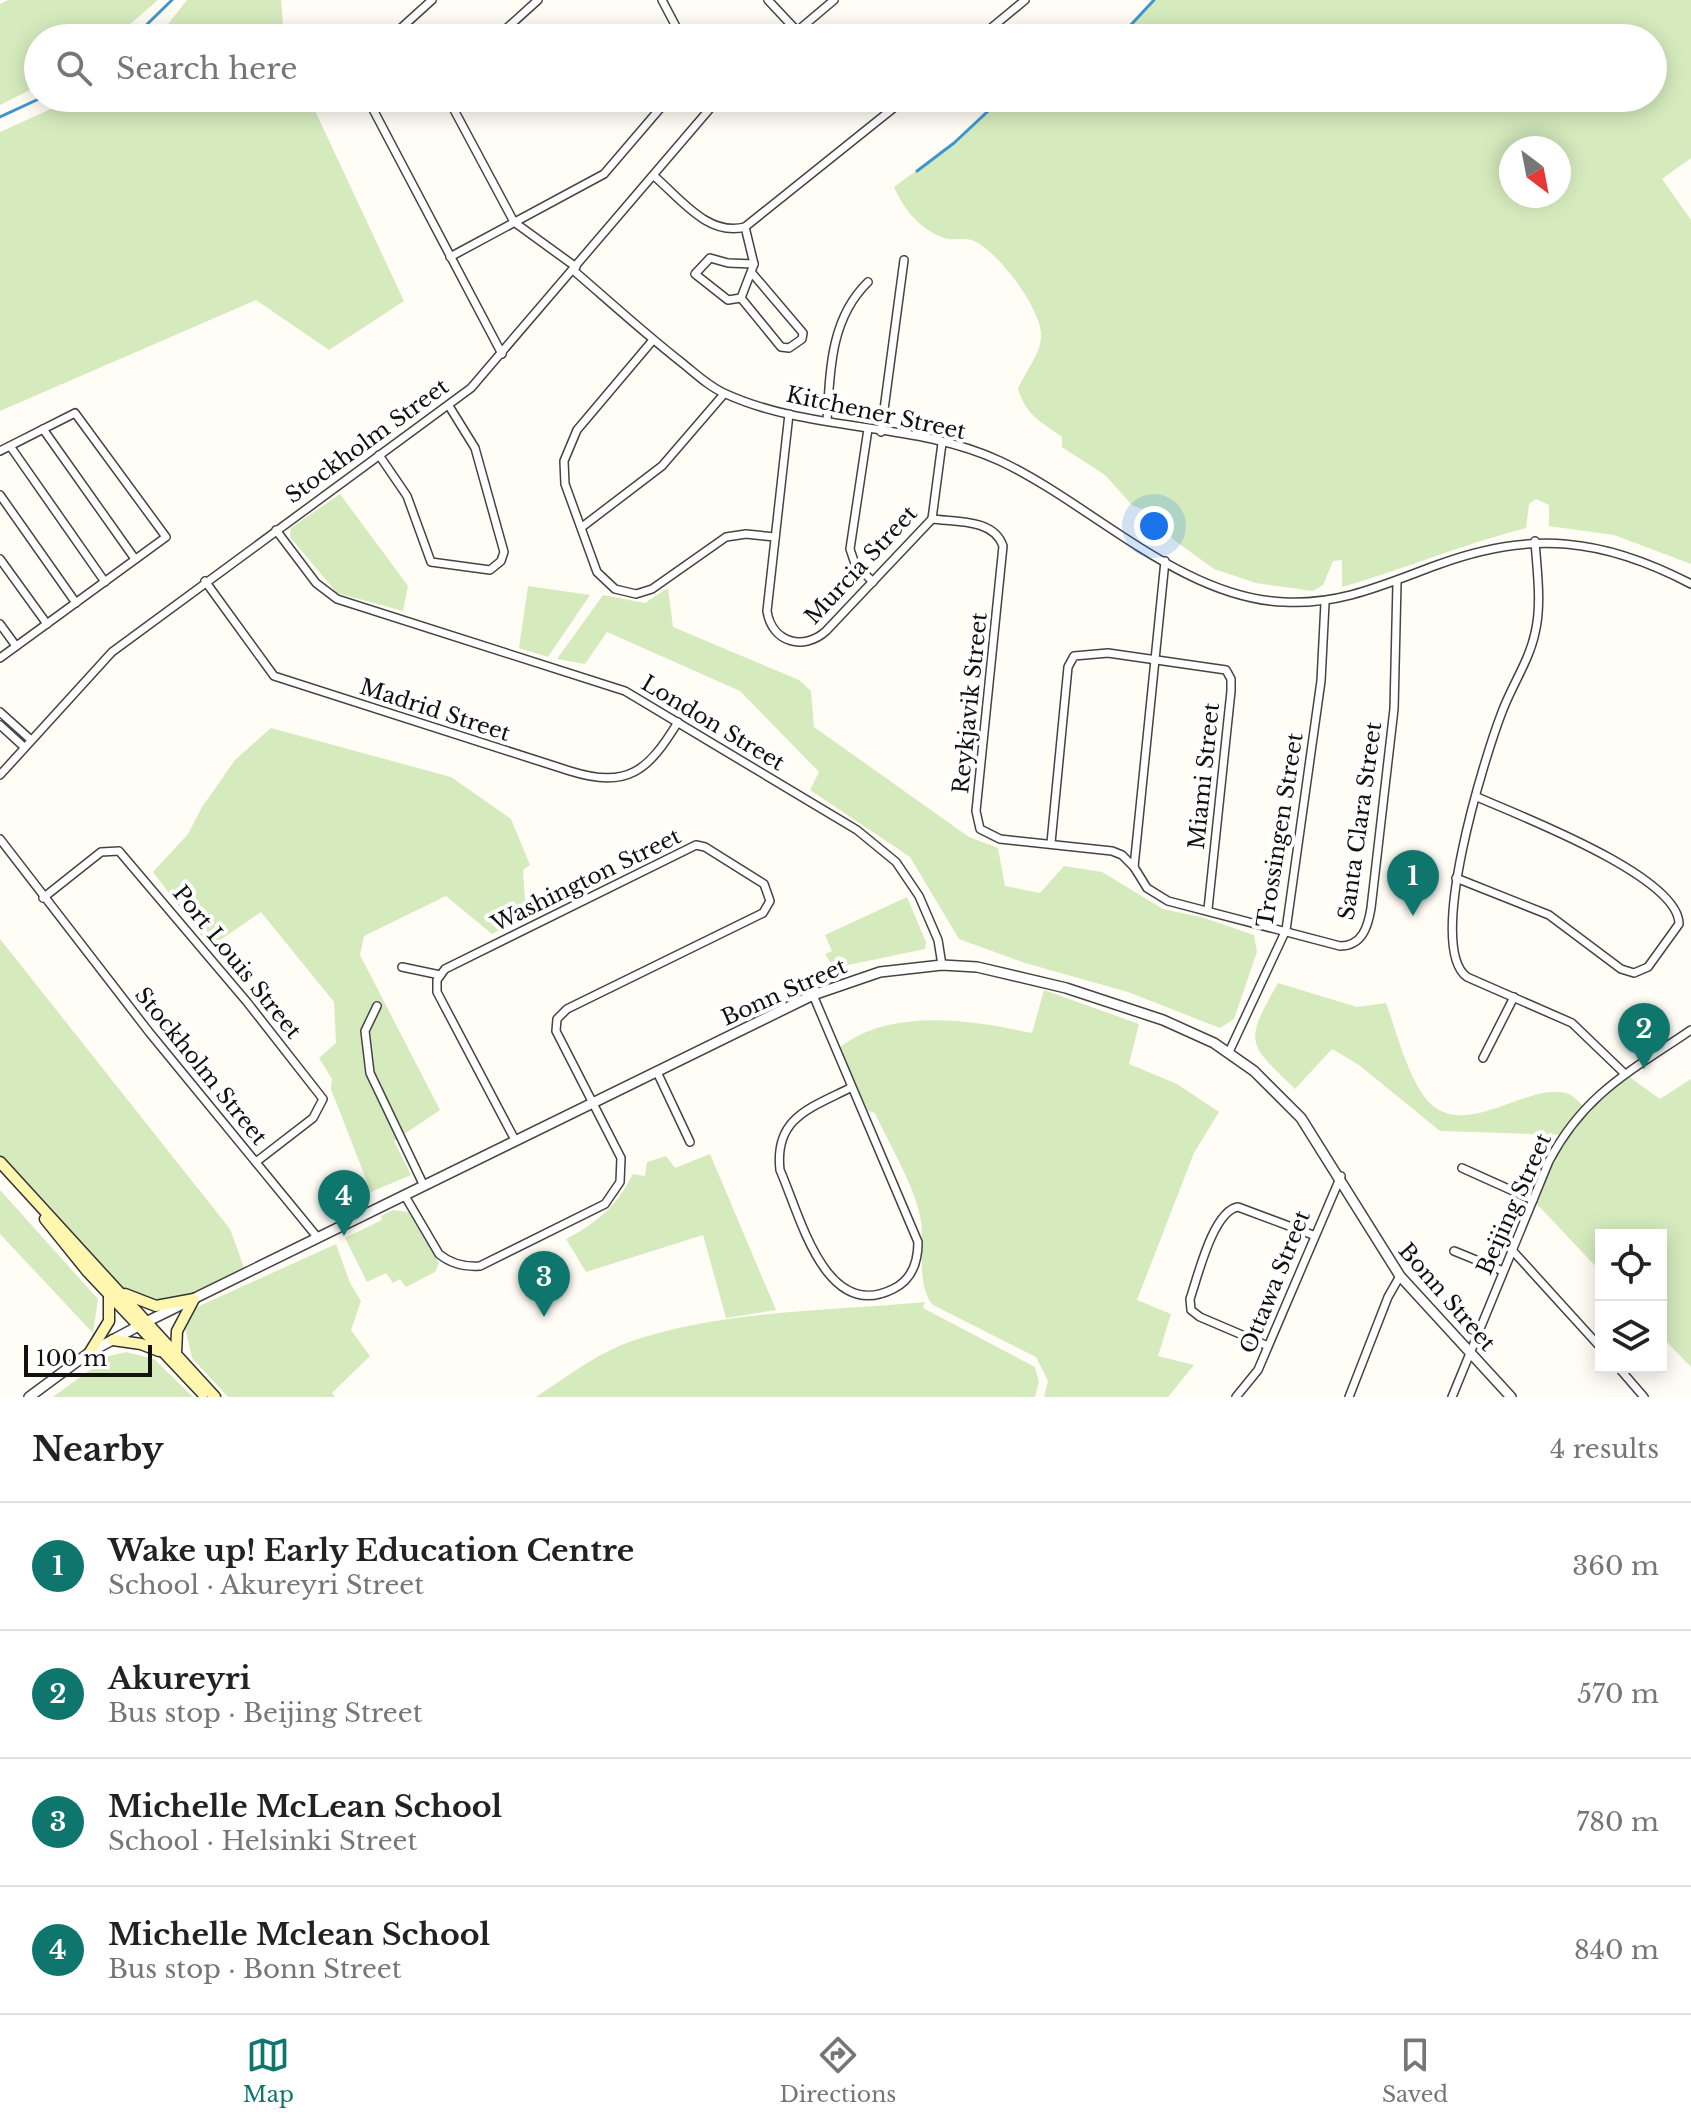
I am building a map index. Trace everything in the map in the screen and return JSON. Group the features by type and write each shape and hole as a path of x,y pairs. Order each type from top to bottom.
{"main road":[{"path":"0,1162 66,1247 215,1397"},
{"path":"113,1292 156,1306 194,1299"},
{"path":"90,1352 109,1321 113,1292"},
{"path":"172,1355 177,1331 194,1299"},
{"path":"113,1340 141,1344 172,1355 206,1397"}],"street":[{"path":"405,24 432,0"},
{"path":"511,24 538,0"},
{"path":"662,0 675,24"},
{"path":"768,0 790,24"},
{"path":"805,24 834,0"},
{"path":"996,24 1025,0"},
{"path":"374,112 502,354"},
{"path":"455,112 514,222"},
{"path":"450,257 604,174 657,112"},
{"name":"Stockholm Street","path":"0,775 23,746 112,652 205,581 449,406 502,354 707,112"},
{"path":"654,176 712,226 729,230 745,227 889,112"},
{"name":"Kitchener Street","path":"514,222 575,269 653,340 724,394 789,414 942,443 1001,462 1165,561 1241,596 1281,602 1325,603 1397,583 1468,555 1535,541 1618,552 1691,584"},
{"path":"741,298 754,264 745,227"},
{"path":"741,298 728,300 695,274 710,258 728,263 754,264"},
{"path":"881,432 904,260"},
{"path":"741,298 781,347 789,348 802,339 803,333 752,273"},
{"path":"827,421 829,370 841,318 853,296 868,282"},
{"path":"653,340 577,430 566,450 563,473 601,578 623,593 636,594 652,589 726,537 746,534 775,537"},
{"path":"582,527 653,474 724,394"},
{"path":"379,455 407,496 431,562 490,570 496,566 504,552 475,448 449,406"},
{"path":"0,451 75,413 166,537 0,658"},
{"name":"Murcia Street","path":"789,414 767,615 779,635 790,641 806,644 816,641 932,519 942,443"},
{"path":"43,429 135,559"},
{"path":"868,429 850,544 855,564 873,582"},
{"path":"10,446 105,582"},
{"path":"0,495 76,603"},
{"name":"Reykjavik Street","path":"932,519 990,528 1000,537 1003,546 977,824 987,835 1000,839 1112,851 1122,855 1134,867"},
{"name":"London Street","path":"276,530 316,583 345,603 618,688 857,830 887,853 926,909 938,940 942,965"},
{"path":"1535,541 1536,632 1493,736 1456,878 1451,940 1458,968 1480,983 1572,1023 1624,1073"},
{"path":"0,559 47,624"},
{"path":"1134,867 1165,561"},
{"name":"Madrid Street","path":"205,581 274,676 584,776 607,781 649,764 678,722"},
{"name":"Santa Clara Street","path":"1134,867 1154,894 1348,946 1361,937 1368,924 1394,709 1397,583"},
{"name":"Trossingen Street","path":"1229,1052 1286,930 1321,681 1325,603"},
{"path":"0,624 16,646"},
{"path":"1051,843 1072,659 1078,654 1098,653 1157,660"},
{"name":"Miami Street","path":"1157,660 1218,667 1226,670 1231,679 1208,909"},
{"path":"0,712 30,739"},
{"path":"0,725 23,746"},
{"path":"1456,878 1549,915 1621,969 1634,973 1648,967 1679,924 1673,902 1606,855 1477,797"},
{"name":"Stockholm Street","path":"0,839 43,898 318,1238"},
{"name":"Washington Street","path":"440,975 696,845 705,847 764,884 770,901 763,913 561,1013 556,1031 594,1102"},
{"name":"Port Louis Street","path":"43,898 101,852 119,851 247,1002 323,1099 313,1118 256,1162"},
{"name":"Bonn Street","path":"29,1397 90,1352 142,1324 813,995 880,972 942,965 977,967 1039,979 1163,1020 1229,1052 1287,1102 1341,1176 1400,1276 1511,1397"},
{"path":"402,967 440,975 436,986 439,997 515,1140"},
{"path":"813,995 918,1242 914,1268 906,1281 886,1292 867,1296 842,1289 826,1273 780,1170 779,1160 781,1140 796,1117 852,1087"},
{"path":"1483,1058 1514,997"},
{"path":"377,1006 365,1031 368,1063 389,1118 424,1186"},
{"name":"Beijing Street","path":"1452,1397 1556,1148 1576,1118 1624,1073 1691,1030"},
{"path":"657,1072 690,1142"},
{"path":"405,1196 439,1254 458,1265 480,1266 605,1204 620,1182 621,1158 594,1102"},
{"path":"1462,1168 1533,1200"},
{"name":"Ottawa Street","path":"1236,1397 1258,1370 1313,1235 1341,1176"},
{"path":"1268,1346 1200,1317 1191,1310 1190,1299 1217,1222 1227,1210 1241,1208 1313,1235"},
{"path":"1512,1250 1595,1341"},
{"path":"1454,1251 1503,1271"},
{"path":"1349,1397 1388,1297 1400,1276"},
{"path":"1623,1373 1644,1397"}],"green space":[{"path":"8,0 158,0 130,24 24,24 24,93 0,105 0,4"},
{"path":"187,0 281,0 283,24 168,24"},
{"path":"1154,0 1691,0 1691,158 1662,179 1691,220 1691,564 1614,535 1549,526 1549,505 1536,499 1529,504 1526,528 1342,587 1342,560 1333,561 1323,585 1313,591 1256,583 1214,569 1174,540 1149,512 1132,505 1105,475 1062,447 1062,437 1030,411 1018,389 1041,339 1036,314 1028,299 1007,270 984,247 974,241 944,238 927,230 907,210 894,187 954,143 987,112 1667,112 1667,24 1131,24"},
{"path":"44,112 316,112 404,301 329,350 256,300 0,411 0,132"},
{"path":"340,494 408,586 403,611 337,593 290,537 291,528"},
{"path":"528,586 590,595 548,657 519,648"},
{"path":"668,588 673,627 799,680 811,691 814,727 969,837 998,848 1005,886 1040,893 1064,866 1102,872 1163,909 1201,917 1254,935 1257,952 1234,1019 1220,1028 1128,992 1025,963 959,939 910,857 810,790 819,772 740,691 607,632 585,664 557,659 603,595 645,603"},
{"path":"271,728 451,777 511,819 530,865 523,870 526,916 492,934 446,896 364,936 360,955 440,1110 394,1141 411,1175 371,1192 331,1089 332,1079 319,1058 336,1043 334,1002 261,912 210,947 153,872 188,834 202,807 235,760"},
{"path":"907,897 926,942 925,949 834,968 825,954 832,951 825,935"},
{"path":"0,939 230,1229 246,1273 165,1306 128,1296 0,1162"},
{"path":"1278,983 1357,1007 1386,1003 1417,1085 1432,1105 1448,1114 1483,1112 1539,1094 1556,1092 1571,1095 1585,1107 1624,1073 1660,1099 1691,1079 1691,1367 1667,1342 1667,1229 1595,1229 1595,1266 1533,1200 1563,1135 1440,1131 1359,1065 1332,1049 1295,1089 1268,1062 1256,1042 1259,1019"},
{"path":"1044,990 1139,1024 1129,1064 1177,1084 1219,1112 1194,1153 1137,1300 1171,1314 1158,1356 1194,1365 1168,1397 1044,1397 1048,1381 1036,1357 933,1305 924,1287 921,1221 914,1195 875,1113 868,1111 839,1048 860,1035 883,1027 932,1020 984,1024 1032,1033"},
{"path":"710,1154 776,1310 726,1318 703,1235 586,1272 566,1239 605,1212 633,1174 645,1176 647,1162 666,1156 675,1168"},
{"path":"0,1190 98,1299 93,1333 0,1234"},
{"path":"393,1210 408,1212 439,1263 435,1272 406,1287 400,1279 393,1283 386,1273 367,1282 345,1238 382,1220 381,1216"},
{"path":"336,1244 350,1283 361,1301 351,1330 370,1356 332,1393 335,1397 228,1397 192,1358 185,1328 197,1307"},
{"path":"925,1302 923,1308 1035,1367 1039,1382 1035,1397 536,1397 607,1352 667,1331 740,1317"},
{"path":"126,1352 154,1359 193,1397 53,1397 109,1356"}],"waterway":[{"path":"147,24 172,0"},
{"path":"1132,24 1154,0"},
{"path":"0,117 24,106"},
{"path":"917,171 954,143 987,112"}],"place":[{"name":"Wake up! Early Education Centre","path":"1413,916"},
{"name":"Akureyri","path":"1644,1069"},
{"name":"Michelle Mclean School","path":"344,1236"},
{"name":"Michelle McLean School","path":"544,1317"}]}
